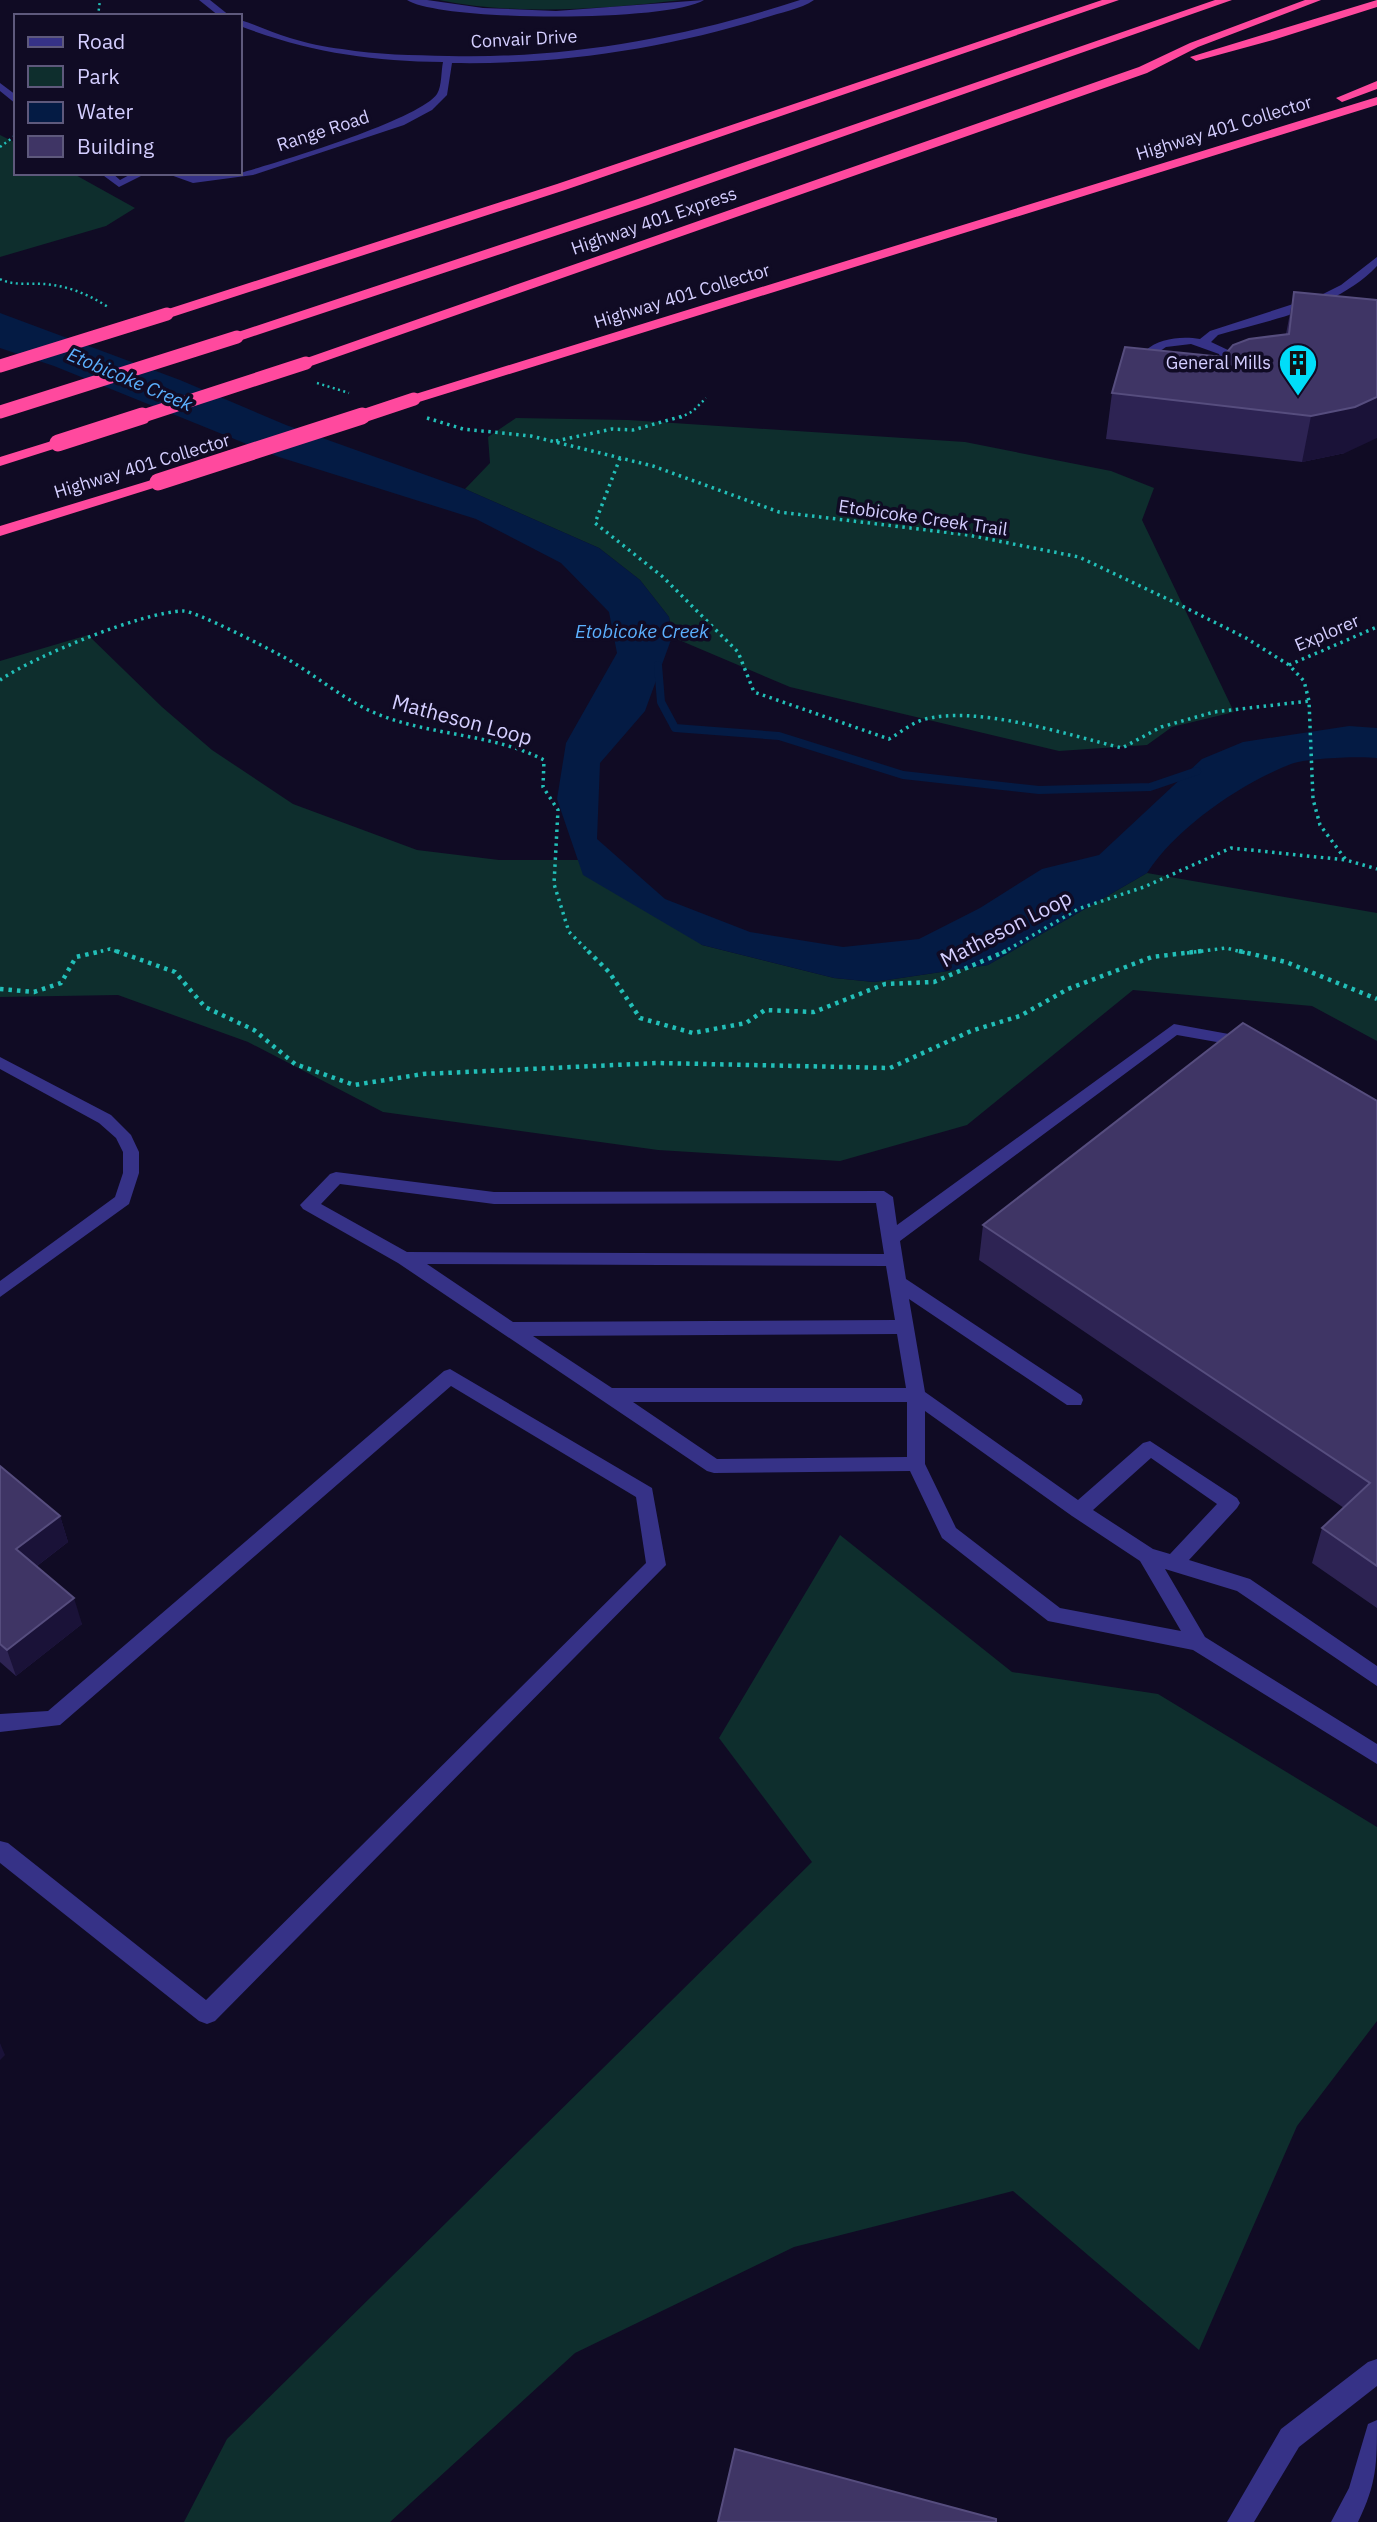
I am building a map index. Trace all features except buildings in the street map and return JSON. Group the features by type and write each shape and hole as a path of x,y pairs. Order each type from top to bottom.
{"highway":[{"path":"0,366 574,182 1112,0"},
{"name":"Highway 401 Express","path":"0,412 237,337 643,202 1226,0"},
{"name":"Highway 401 Express","path":"0,462 306,363 1143,70 1194,45 1315,0"},
{"path":"1143,70 1269,38 1377,3"},
{"path":"1174,163 1377,85"},
{"name":"Highway 401 Collector","path":"0,531 414,399 1377,101"}],"street":[{"path":"204,0 222,14"},
{"path":"412,0 491,13 580,14 635,10 699,0"},
{"name":"Convair Drive","path":"242,24 272,36 327,49 385,57 522,57 638,45 701,32 809,0"},
{"name":"Range Road","path":"242,173 400,123 428,108 443,93 448,59"},
{"path":"0,86 14,99"},
{"path":"108,175 119,184 138,175"},
{"name":"Range Road","path":"177,175 193,180 230,175"},
{"path":"1203,343 1224,352 1229,358 1230,365 1218,375 1195,379 1181,378 1158,370 1149,358 1151,352 1166,343 1203,343 1214,333 1326,298 1348,288 1368,272 1377,260"},
{"path":"891,1238 1174,1029 1264,1046"},
{"path":"0,1290 123,1200 131,1173 131,1152 123,1135 105,1119 4,1069"},
{"path":"916,1464 714,1466 404,1258 309,1205 337,1178 494,1198 884,1197 916,1395 916,1464 949,1533 1055,1615 1198,1643 1377,1755"},
{"path":"404,1258 894,1260"},
{"path":"900,1284 1074,1401"},
{"path":"508,1329 907,1327"},
{"path":"0,1723 53,1719 450,1376 645,1493 656,1565 207,2014 0,1850"},
{"path":"606,1395 916,1395 1079,1511 1147,1555 1243,1585 1377,1677"},
{"path":"1079,1511 1150,1448 1230,1503 1173,1564"},
{"path":"1147,1555 1198,1643"},
{"path":"1240,2522 1290,2438 1377,2371"},
{"path":"1344,2522 1360,2493 1377,2433"}],"path":[{"path":"0,279 8,283 65,285"},
{"path":"554,441 612,429 633,430 679,418 693,411 706,398"},
{"name":"Etobicoke Creek Trail","path":"463,429 531,436 620,458 710,485 779,512 968,535 1079,557 1246,638 1289,665 1304,681 1309,701 1313,799 1320,825 1346,860"},
{"path":"620,458 595,523 663,577 738,652 754,692 818,715 890,739 922,720 960,717 1024,725 1122,748 1161,727 1214,712 1309,701"},
{"name":"Matheson Loop","path":"0,680 15,670 78,642 154,616 186,611 279,655 374,713 424,729 523,749 544,760 542,787 558,810 554,884 569,932 609,972 639,1018 693,1033 746,1023 765,1010 814,1012 885,984 934,982 1006,951 1078,909 1144,887 1231,848 1346,860"},
{"name":"Explorer","path":"1289,665 1377,628"},
{"path":"1346,860 1377,869"},
{"path":"0,989 34,992 61,983 76,957 110,949 174,972 205,1007 254,1030 295,1064 354,1085 423,1074 657,1063 890,1068 971,1031 1020,1016 1068,989 1152,957 1226,948 1286,962 1377,999"}],"green space":[{"path":"439,0 682,0 591,8 530,9"},
{"path":"0,135 14,142 14,175 76,175 135,208 106,226 0,257"},
{"path":"516,418 628,420 965,442 1111,471 1154,488 1142,520 1234,712 1172,727 1147,745 1059,751 790,687 672,637 669,617 640,580 599,548 465,489 490,463 488,437"},
{"path":"88,635 162,707 212,750 293,804 417,850 499,860 603,860 702,945 834,978 874,982 988,965 1147,873 1377,913 1377,1041 1312,1006 1133,990 967,1125 840,1161 658,1150 383,1112 248,1042 118,995 0,997 0,661"},
{"path":"840,1535 1012,1672 1158,1694 1377,1827 1377,2021 1297,2126 1199,2350 1013,2191 794,2247 575,2353 390,2522 184,2522 227,2439 812,1862 719,1738"}],"water":[{"name":"Etobicoke Creek","path":"0,313 180,380 286,425 465,489 599,548 640,580 669,617 672,637 645,711 600,763 597,839 665,899 750,932 843,947 919,939 980,908 1042,869 1099,855 1202,759 1243,742 1349,726 1377,728 1377,758 1308,760 1291,764 1251,783 1192,824 1175,839 1147,873 988,965 874,982 834,978 702,945 583,875 557,799 566,743 617,653 609,612 561,563 476,519 279,457 54,366 0,348"}],"waterway":[{"path":"658,665 661,702 675,728 779,736 903,775 1039,790 1150,787 1197,771"}],"place":[{"name":"General Mills","path":"1298,397"}]}
